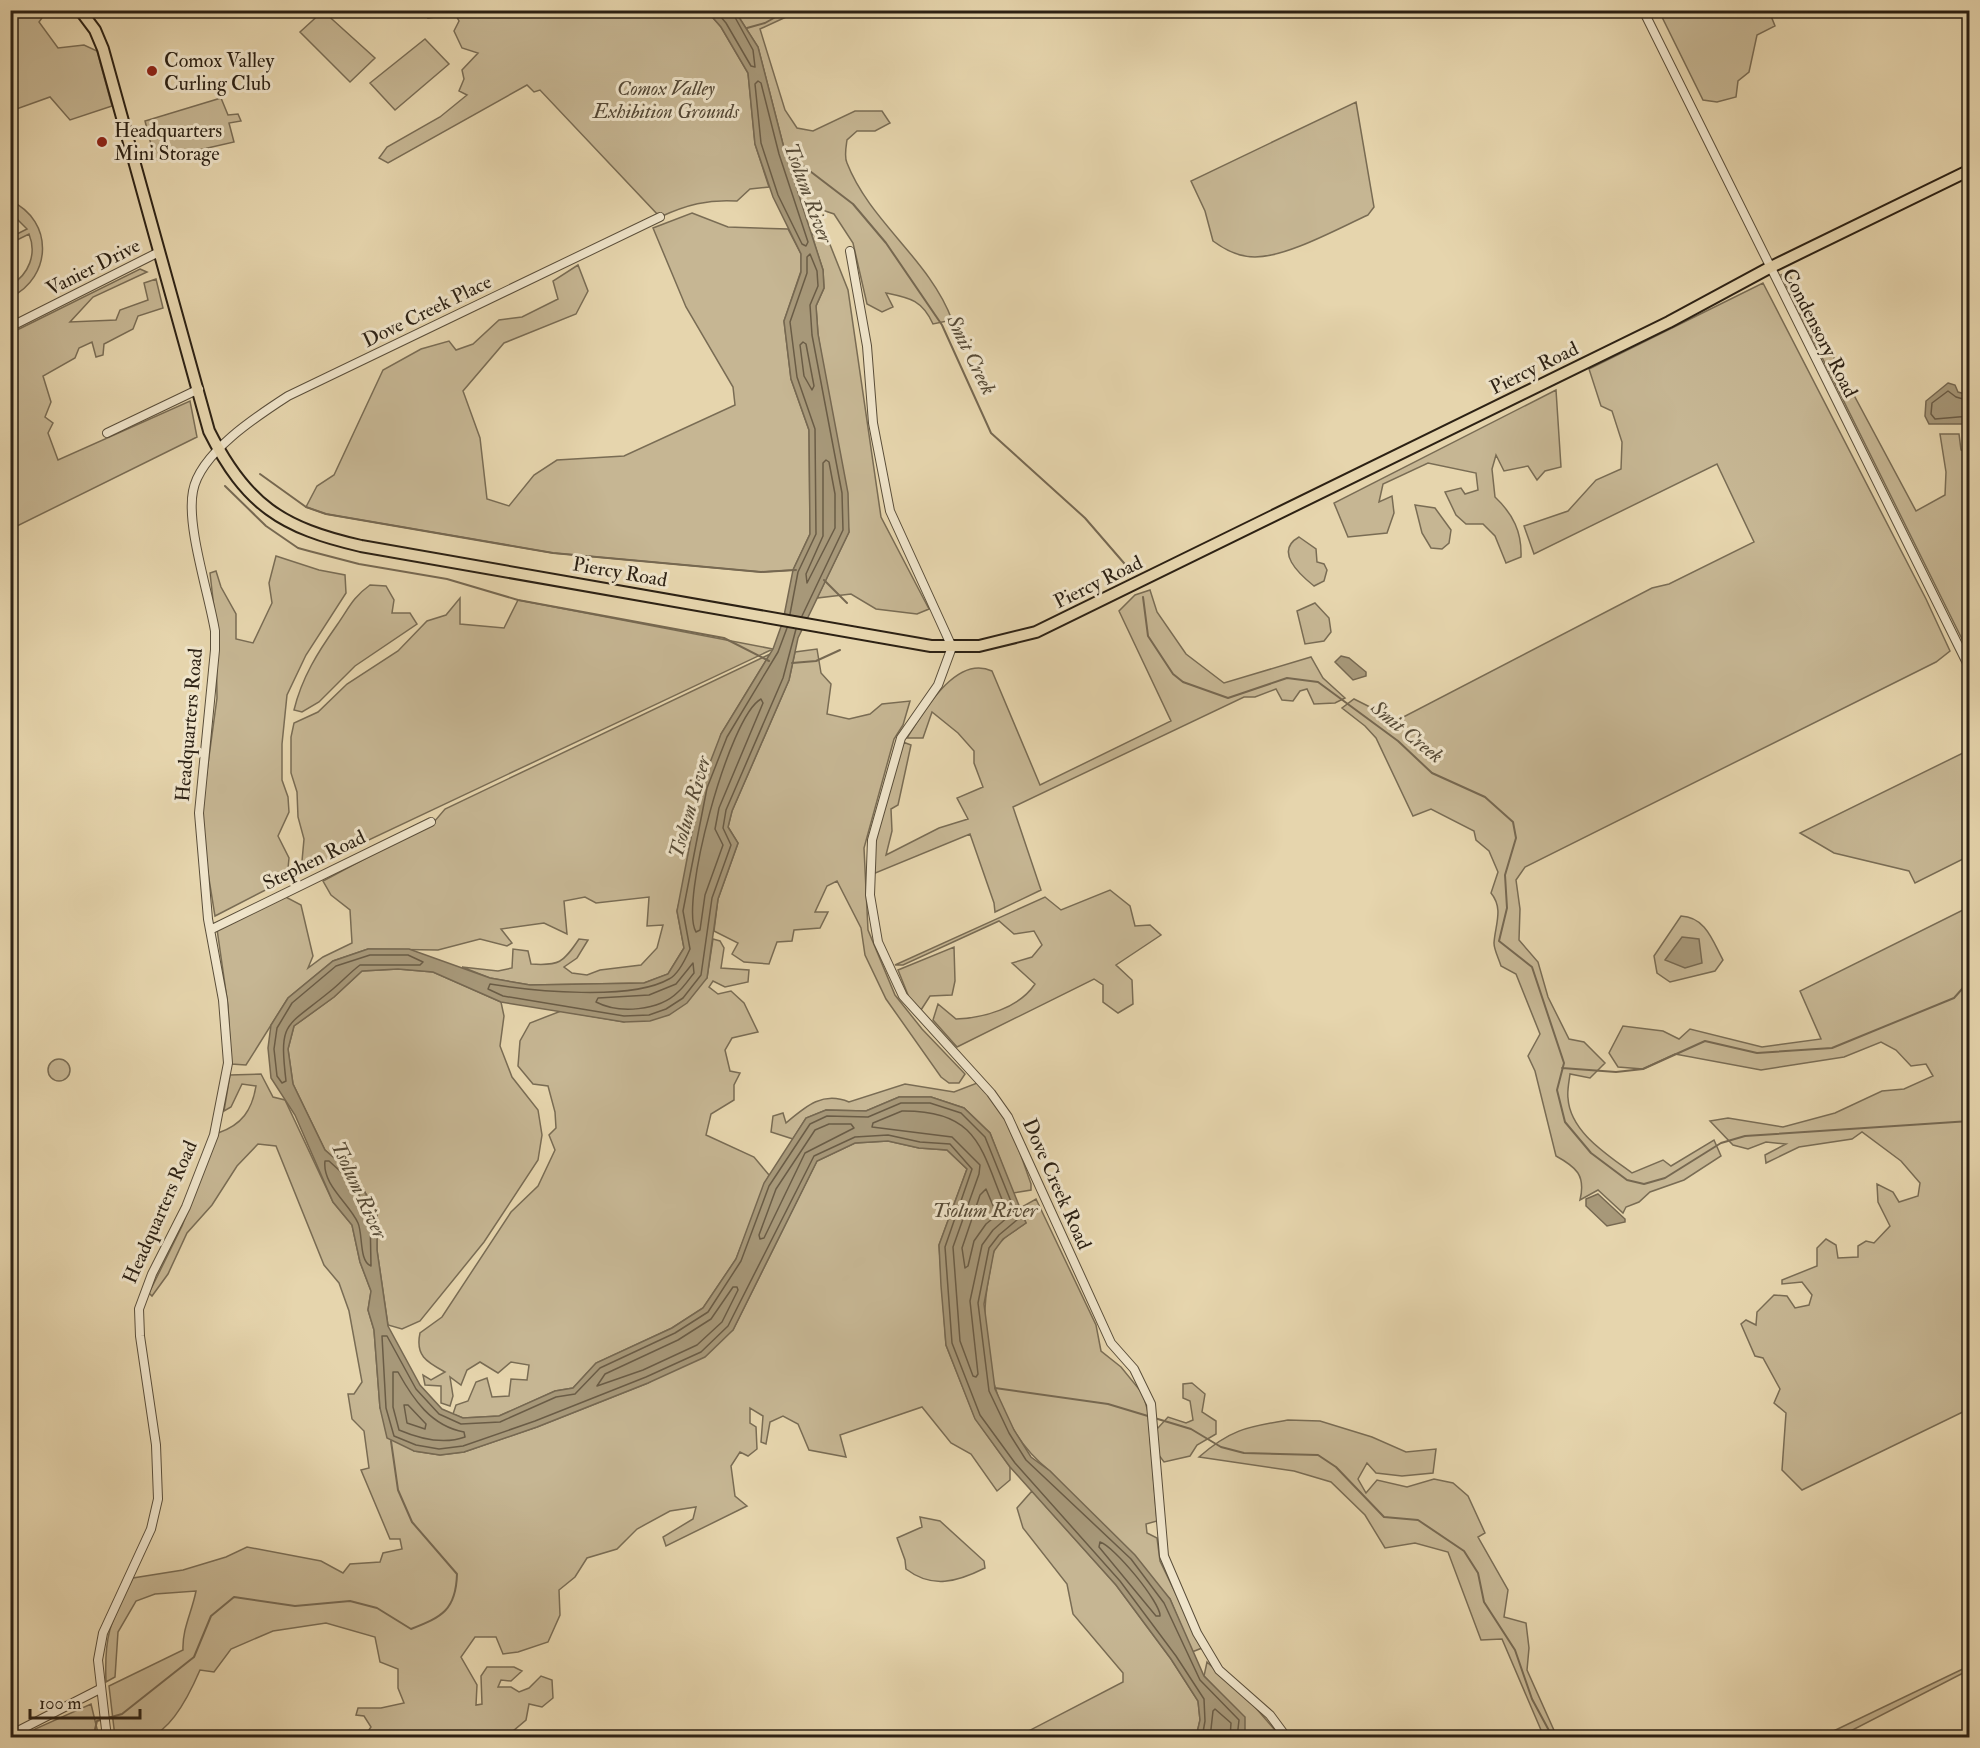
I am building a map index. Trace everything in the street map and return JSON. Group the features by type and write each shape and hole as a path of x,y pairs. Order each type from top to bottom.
{"main road":[{"path":"80,10 95,30 103,50 199,389"},
{"name":"Piercy Road","path":"199,389 210,430 219,450 240,481 275,515 311,533 361,546 814,624 892,640 952,647 979,646 1036,632 1669,322 1769,268 1970,170"}],"street":[{"name":"Condensory Road","path":"1642,10 1970,669"},
{"name":"Dove Creek Place","path":"219,450 264,411 288,396 660,217"},
{"path":"850,251 867,346 873,423 890,511 952,647"},
{"name":"Vanier Drive","path":"10,327 159,252"},
{"path":"107,434 199,389"},
{"name":"Headquarters Road","path":"107,1737 98,1660 103,1633 151,1529 158,1499 157,1455 140,1336 139,1309 147,1283 186,1207 214,1135 226,1081 228,1041 212,929 208,919 200,813 215,631 191,503 201,468 219,450"},
{"name":"Dove Creek Road","path":"952,647 938,685 901,738 872,840 870,895 878,942 903,996 991,1093 1008,1117 1111,1343 1134,1369 1151,1404 1164,1556 1197,1633 1219,1670 1270,1715 1287,1737"},
{"name":"Stephen Road","path":"212,929 431,822"},
{"path":"10,1735 100,1689"}],"green space":[{"path":"11,10 47,11 39,22 58,48 84,45 97,51 112,106 70,120 50,97 11,111"},
{"path":"323,11 375,58 350,82 300,32"},
{"name":"Comox Valley Exhibition Grounds","path":"429,11 707,11 721,27 748,73 755,144 769,187 750,189 737,201 697,204 660,217 540,90 534,92 527,85 388,163 379,158 387,147 440,117 467,95 459,91 464,79 462,70 478,53 462,48 454,31 459,21 455,14 428,18"},
{"path":"735,11 758,11 762,16 772,11 799,11 760,29 785,110 797,128 813,131 855,111 882,111 890,123 875,131 857,131 847,140 846,161 870,204 930,278 952,320 933,324 920,305 914,301 886,293 893,307 882,312 867,304 853,243 834,214 801,203 785,152 758,47"},
{"path":"1659,11 1769,11 1775,26 1757,35 1749,72 1738,81 1736,97 1717,102 1703,100"},
{"path":"425,39 449,64 395,110 370,83"},
{"path":"221,98 228,115 238,114 241,121 229,123 234,142 155,160 145,121"},
{"path":"1356,102 1374,207 1368,215 1313,241 1268,256 1249,257 1238,254 1213,241 1205,211 1191,181"},
{"path":"11,201 25,210 35,222 41,235 42,249 40,263 34,276 25,288 11,297 11,285 27,269 32,249 29,234 11,243 11,237 27,229 11,213"},
{"path":"692,213 728,227 788,229 801,254 801,271 784,321 791,379 809,430 810,534 793,570 761,572 553,553 326,514 306,507 317,486 334,475 383,370 421,349 449,341 456,350 473,344 499,320 522,317 558,299 553,281 578,265 588,291 576,314 504,343 463,391 480,438 487,499 509,506 534,475 557,460 624,456 735,405 733,387 686,307 653,228"},
{"path":"811,233 829,242 848,290 881,517 929,609 917,614 876,609 851,594 817,598 849,532 818,334 816,306 824,288 823,270"},
{"path":"140,269 147,272 93,297 70,322 116,320 120,310 148,300 144,283 156,279 163,308 138,316 133,329 104,344 103,355 96,357 92,342 79,348 75,358 43,376 51,402 45,417 53,423 48,433 58,460 190,401 197,437 11,529 11,333"},
{"path":"1788,272 1916,511 1945,495 1946,472 1940,434 1959,434 1961,450 1969,453 1969,653 1781,275"},
{"path":"1763,283 1926,599 1950,651 1936,662 1525,867 1516,880 1520,909 1519,940 1538,962 1548,997 1569,1039 1584,1042 1605,1063 1590,1078 1570,1074 1568,1095 1570,1110 1575,1122 1592,1142 1632,1173 1663,1160 1671,1166 1714,1140 1721,1156 1684,1180 1650,1192 1639,1202 1626,1207 1623,1213 1598,1190 1580,1200 1582,1184 1578,1173 1556,1156 1535,1071 1528,1056 1540,1034 1516,974 1501,966 1495,949 1498,911 1491,893 1498,872 1489,851 1476,840 1474,831 1431,809 1413,816 1376,738 1342,708 1354,699 1384,714 1390,724 1652,588 1669,584 1754,542 1717,464 1534,554 1524,526 1568,511 1596,480 1621,469 1622,442 1612,411 1601,406 1589,369"},
{"path":"1556,390 1561,467 1545,471 1537,480 1528,466 1504,471 1496,455 1492,469 1495,497 1507,510 1515,524 1520,539 1521,557 1506,563 1495,536 1483,524 1466,524 1456,515 1445,492 1461,488 1465,494 1478,490 1476,473 1428,463 1383,484 1379,502 1392,496 1394,513 1387,533 1348,537 1334,503"},
{"path":"1415,505 1435,508 1451,530 1449,543 1442,549 1431,548 1422,533"},
{"path":"1299,537 1316,549 1317,562 1324,564 1327,570 1324,581 1314,586 1296,569 1289,555 1292,543"},
{"path":"276,556 319,570 345,575 346,593 306,655 287,695 282,744 282,780 288,797 289,812 278,836 289,858 287,879 215,916 200,823 217,698 216,626 210,573 216,571 221,587 236,614 236,639 253,643 272,603 269,583"},
{"path":"370,585 386,586 394,600 392,613 410,613 417,624 355,666 319,702 302,712 294,710 301,687 317,655 351,604"},
{"path":"1150,590 1157,612 1186,654 1224,683 1311,657 1323,678 1345,698 1335,703 1314,704 1307,689 1300,691 1293,701 1282,700 1276,689 1255,697 1244,697 1013,807 1041,890 995,912 970,834 873,874 873,841 876,824 903,742 911,745 898,805 891,809 892,831 886,855 939,828 968,819 957,798 983,787 974,763 974,751 958,733 932,712 923,738 907,738 942,688 966,670 979,668 992,671 1040,785 1171,721 1119,611 1135,595"},
{"path":"460,598 460,624 504,628 518,600 773,649 301,872 304,839 298,817 297,792 291,773 291,737 294,723 318,712 347,684 398,651 427,621 446,615"},
{"path":"1315,603 1329,618 1331,632 1324,641 1305,644 1297,611"},
{"path":"817,649 821,673 831,684 827,714 849,719 870,714 882,704 910,701 903,725 894,739 864,848 868,930 895,995 922,1029 965,1074 959,1083 949,1083 941,1077 886,999 865,955 861,928 837,881 827,886 815,912 828,912 820,928 794,930 792,941 777,942 769,964 744,962 732,954 738,943 714,931 718,899 738,843 728,827 732,811 789,680 795,652"},
{"path":"770,654 721,734 677,911 684,948 668,974 644,983 530,985 490,978 462,967 498,971 512,968 513,949 528,951 531,964 554,963 564,958 579,939 588,940 577,958 564,967 572,973 587,975 600,970 641,965 657,948 663,925 647,926 649,897 596,903 585,897 564,901 567,934 544,923 501,929 512,943 507,946 480,939 438,950 368,949 333,961 288,998 246,1065 231,1064 228,1006 217,929 284,896 301,905 313,956 308,968 323,957 352,943 350,910 331,895 323,881 434,822 445,809"},
{"path":"1965,752 1970,762 1969,856 1915,883 1909,871 1834,853 1800,833"},
{"path":"1110,890 1130,906 1135,926 1150,925 1161,935 1116,965 1132,980 1133,1004 1118,1013 1103,1002 1103,985 1094,979 957,1047 933,1020 938,1004 956,1019 989,1014 1020,999 1035,984 1012,963 1032,957 1042,945 1034,931 1014,934 999,921 903,965 895,965 1045,897 1061,910"},
{"path":"1969,907 1969,1409 1802,1490 1782,1470 1786,1413 1774,1403 1780,1389 1763,1358 1755,1356 1741,1324 1746,1320 1756,1325 1757,1312 1774,1295 1787,1296 1795,1308 1809,1305 1812,1295 1802,1282 1782,1284 1782,1280 1817,1266 1817,1248 1826,1239 1836,1245 1838,1258 1858,1257 1858,1246 1866,1241 1874,1243 1890,1226 1878,1202 1877,1184 1893,1192 1899,1202 1918,1196 1920,1183 1901,1161 1862,1132 1852,1139 1799,1147 1766,1163 1765,1155 1786,1144 1766,1142 1748,1149 1733,1145 1710,1121 1728,1118 1783,1127 1835,1113 1882,1091 1904,1089 1933,1076 1926,1064 1911,1066 1896,1050 1881,1042 1844,1057 1761,1070 1675,1054 1643,1069 1618,1067 1609,1053 1623,1026 1663,1031 1679,1039 1690,1029 1762,1047 1821,1039 1800,991"},
{"path":"1681,916 1690,917 1703,926 1723,960 1715,971 1670,982 1657,973 1654,956"},
{"path":"713,939 720,941 724,948 721,968 749,970 748,982 725,987 713,981 709,987 718,994 731,991 744,1003 758,1032 732,1038 725,1050 730,1071 740,1073 734,1085 734,1100 711,1114 706,1135 754,1157 769,1175 736,1259 703,1308 672,1328 596,1363 573,1388 555,1391 499,1416 463,1418 453,1414 456,1405 468,1401 476,1382 487,1378 492,1397 509,1396 511,1379 527,1380 529,1365 511,1362 498,1373 480,1362 467,1370 461,1385 450,1377 453,1396 450,1406 441,1403 441,1386 425,1385 423,1375 431,1380 445,1372 424,1357 419,1347 420,1333 442,1317 511,1212 538,1186 555,1150 549,1135 556,1128 555,1112 548,1086 533,1084 518,1066 520,1041 530,1023 561,1011 624,1022 707,978"},
{"path":"954,947 955,981 952,995 930,996 921,1010 910,1000 898,970"},
{"path":"398,969 433,972 501,1002 504,1016 500,1046 512,1077 538,1110 542,1135 538,1160 484,1242 420,1321 402,1329 388,1325 377,1250 377,1213 356,1177 325,1150 293,1084 288,1049 294,1026 334,997 362,971"},
{"path":"59,1059 67,1062 70,1070 67,1078 59,1081 51,1078 48,1070 51,1062"},
{"path":"261,1074 273,1097 285,1100 333,1202 352,1225 360,1262 371,1291 368,1310 374,1330 380,1408 414,1451 440,1455 464,1452 537,1427 648,1383 733,1330 817,1161 855,1143 888,1141 919,1148 947,1150 967,1169 939,1245 946,1345 975,1418 1010,1467 1010,1480 997,1491 971,1454 951,1443 922,1407 840,1435 846,1457 809,1450 798,1424 783,1416 770,1422 766,1444 761,1442 763,1416 750,1408 750,1423 756,1427 757,1449 748,1456 740,1452 731,1466 735,1496 747,1506 666,1546 663,1537 693,1519 696,1507 670,1511 637,1529 617,1549 587,1558 575,1577 559,1590 560,1615 548,1642 518,1652 503,1654 496,1637 475,1637 461,1657 477,1685 476,1705 482,1704 481,1676 487,1667 514,1667 522,1671 511,1681 501,1680 498,1687 511,1687 519,1692 529,1688 541,1676 552,1680 553,1698 542,1707 529,1704 526,1720 506,1737 493,1737 488,1734 485,1738 364,1737 371,1727 364,1716 356,1715 358,1708 381,1708 404,1703 398,1688 398,1669 380,1662 375,1637 326,1623 273,1631 231,1649 214,1672 200,1670 180,1709 165,1727 145,1738 115,1737 109,1686 183,1650 186,1628 196,1591 155,1594 136,1601 118,1632 115,1677 106,1682 106,1651 110,1628 133,1578 183,1570 226,1557 247,1547 321,1561 343,1573 350,1564 380,1562 383,1553 402,1549 400,1539 390,1539 361,1470 369,1468 364,1431 352,1419 348,1394 354,1394 362,1382 349,1311 339,1283 324,1265 276,1146 258,1144 237,1166 212,1205 187,1233 168,1274 152,1296 149,1293 182,1226 218,1133 240,1121 252,1102 256,1086 242,1084 231,1107 224,1111 230,1075"},
{"path":"977,1083 997,1105 1011,1130 1031,1184 1031,1190 1013,1193 990,1133 964,1108 931,1097 899,1097 866,1111 826,1110 806,1118 793,1139 771,1132 773,1116 783,1113 786,1123 808,1106 823,1099 840,1099 849,1102 905,1084 954,1092"},
{"path":"1036,1199 1096,1325 1101,1351 1121,1367 1143,1394 1148,1412 1157,1521 1146,1524 1147,1533 1157,1538 1160,1561 1202,1648 1192,1652 1170,1599 1031,1453 1015,1432 994,1382 985,1329 986,1302 993,1255 1001,1241 1026,1223 1020,1208"},
{"path":"1192,1383 1205,1394 1202,1412 1216,1421 1216,1434 1197,1445 1190,1456 1164,1462 1158,1454 1157,1429 1168,1417 1186,1423 1193,1420 1190,1401 1183,1398 1183,1384"},
{"path":"1288,1420 1320,1421 1372,1437 1406,1452 1436,1449 1433,1473 1402,1476 1376,1473 1367,1463 1358,1479 1366,1493 1377,1480 1407,1487 1434,1479 1453,1483 1468,1496 1485,1533 1478,1537 1508,1590 1504,1617 1526,1623 1529,1648 1527,1670 1557,1737 1544,1737 1502,1639 1481,1640 1448,1552 1415,1543 1385,1548 1365,1515 1331,1482 1294,1471 1199,1457 1230,1435 1261,1425"},
{"path":"1032,1491 1116,1585 1171,1659 1198,1701 1200,1720 1196,1737 1015,1738 1123,1682 1123,1673 1073,1614 1067,1584 1023,1528 1017,1508"},
{"path":"920,1517 940,1521 984,1561 985,1568 955,1580 945,1581 925,1579 906,1569 897,1538 922,1527"},
{"path":"1207,1662 1255,1707 1281,1737 1241,1737 1245,1733 1223,1696 1204,1676"},
{"path":"1969,1666 1969,1670 1839,1737 1821,1737"},
{"path":"91,1704 99,1737 32,1737 30,1735 35,1729"}],"water":[{"name":"Tsolum River","path":"707,11 735,11 758,47 785,152 823,270 824,288 816,306 818,334 848,493 849,532 798,638 789,680 732,811 728,827 738,843 718,899 707,978 687,1003 669,1015 650,1021 624,1022 501,1002 433,972 398,969 362,971 334,997 294,1026 288,1049 293,1084 325,1150 356,1177 377,1213 377,1250 388,1326 420,1385 442,1409 463,1418 499,1416 555,1391 573,1388 596,1363 672,1328 703,1308 736,1259 764,1183 806,1118 826,1110 866,1111 899,1097 931,1097 964,1108 990,1133 1026,1223 1003,1239 994,1251 984,1304 995,1389 1014,1430 1031,1457 1050,1471 1135,1555 1170,1599 1204,1676 1245,1717 1245,1733 1241,1737 1196,1737 1200,1720 1198,1701 1171,1659 1116,1585 1010,1467 975,1419 946,1345 939,1245 967,1169 947,1150 919,1148 888,1141 855,1143 817,1161 733,1330 705,1357 648,1383 537,1427 464,1452 440,1455 414,1451 387,1438 380,1408 374,1330 368,1310 371,1291 360,1262 352,1225 333,1202 295,1115 271,1078 268,1048 271,1025 288,998 333,961 368,949 409,949 490,978 530,985 644,983 668,974 684,948 677,911 701,786 721,734 773,649 783,621 793,570 810,534 809,430 791,379 784,321 801,272 801,254 773,197 755,144 748,73 721,27"},
{"path":"1948,383 1955,385 1958,392 1969,395 1969,420 1965,424 1929,424 1925,416 1926,401"},
{"path":"1341,656 1349,658 1366,672 1366,676 1353,680 1335,662"},
{"path":"1682,937 1699,939 1702,963 1685,968 1665,960"},
{"path":"1598,1194 1625,1219 1625,1222 1607,1226 1586,1206 1586,1199"}],"waterway":[{"path":"747,28 765,23 788,10"},
{"name":"Smit Creek","path":"785,152 853,204 886,243 942,325 991,433 1085,518 1130,570"},
{"path":"260,474 306,507 326,514 553,553 761,572 796,570"},
{"path":"225,486 266,526 298,548 359,564 447,579 518,600 724,638 769,661"},
{"path":"824,580 847,603"},
{"name":"Smit Creek","path":"1143,597 1148,636 1173,674 1183,682 1228,698 1287,678 1318,682 1398,741 1432,773 1485,797 1513,822 1516,838 1505,875 1507,908 1499,941 1532,967 1564,1063 1557,1090 1565,1122 1591,1153 1627,1180 1644,1184 1665,1178 1721,1143 1745,1136 1970,1121"},
{"path":"792,663 816,661 840,650"},
{"path":"1562,1068 1616,1072 1643,1069 1705,1041 1757,1053 1832,1048 1954,998 1970,980"},
{"path":"995,1388 1108,1404 1191,1429 1221,1447 1244,1453 1318,1455 1336,1467 1384,1517 1418,1520 1464,1551 1478,1573 1484,1602 1515,1650 1532,1699 1553,1738"},
{"path":"93,1738 97,1721 122,1714 194,1657 211,1616 234,1597 295,1606 350,1601 377,1608 411,1629 439,1616 454,1596 457,1574 412,1522 398,1490 391,1441"}],"place":[{"name":"Comox Valley Curling Club","path":"152,71"},
{"name":"Headquarters Mini Storage","path":"102,142"}]}
